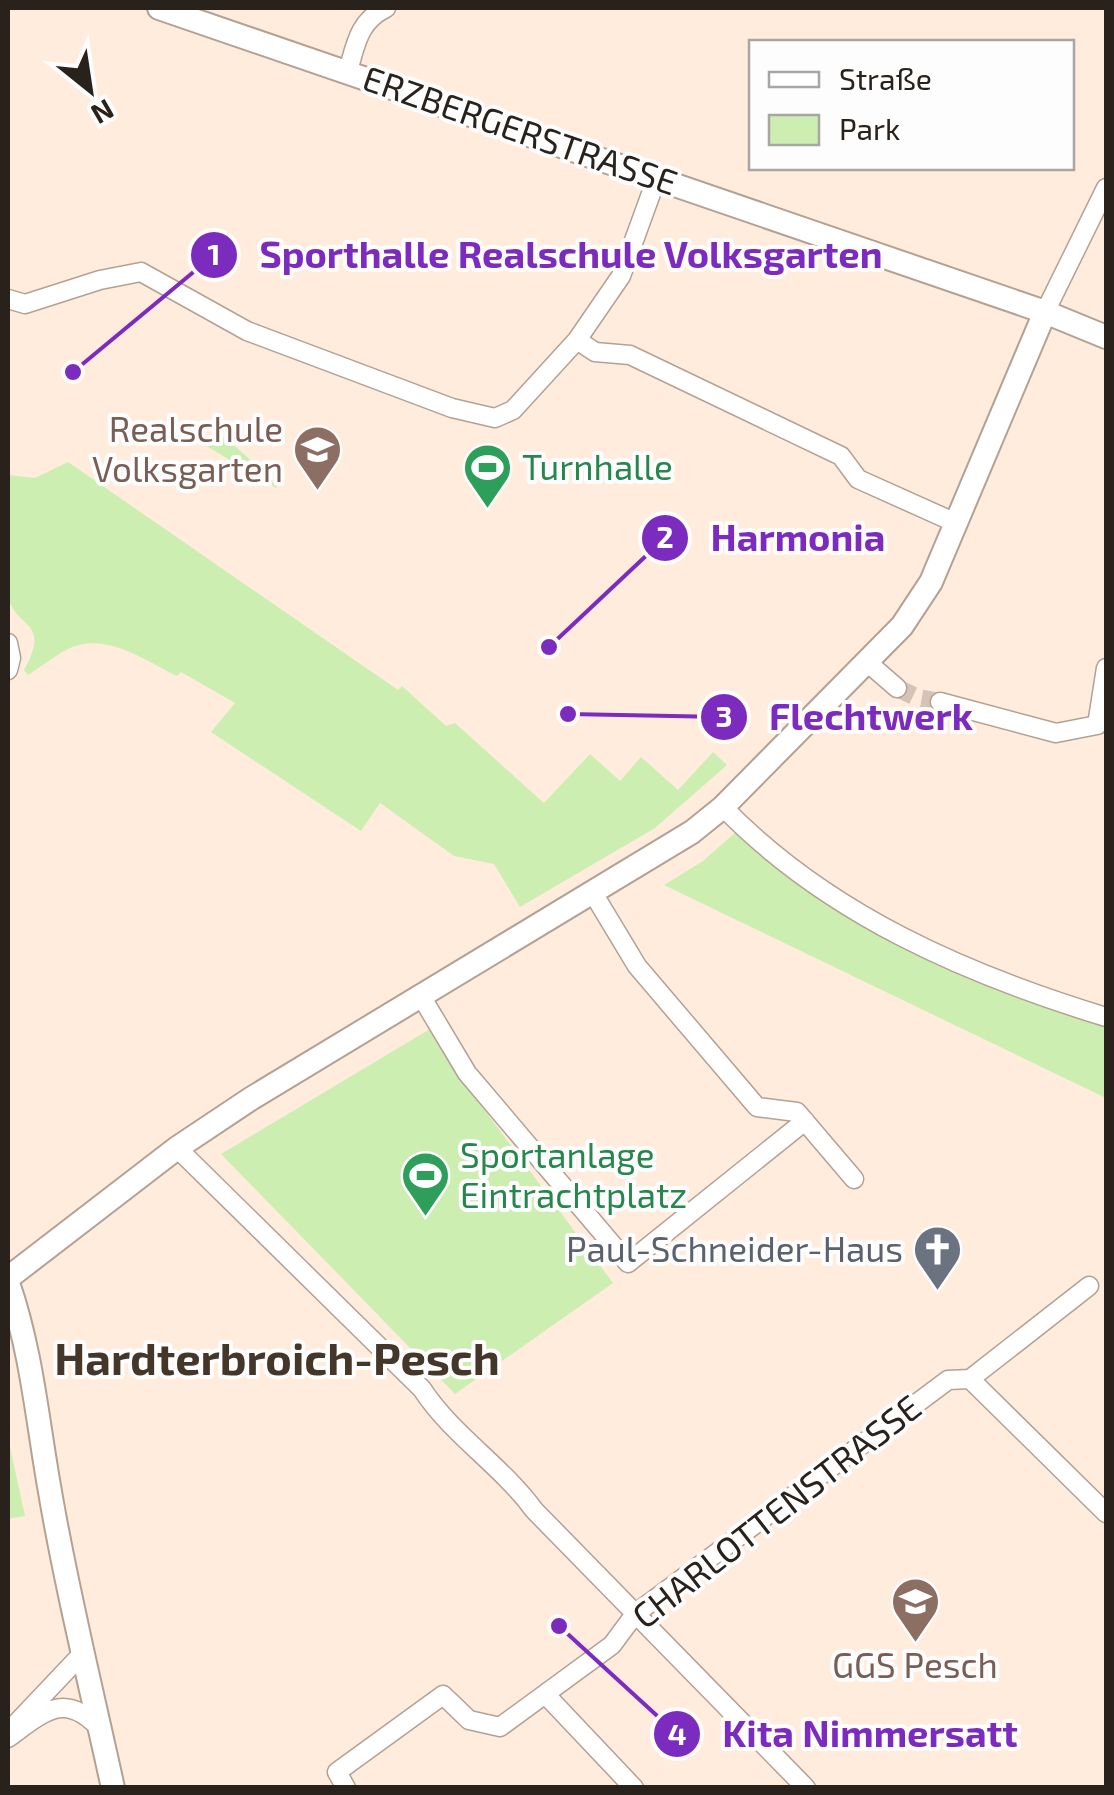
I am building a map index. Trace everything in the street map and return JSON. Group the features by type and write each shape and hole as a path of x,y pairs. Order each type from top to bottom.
{"street":[{"name":"ERZBERGERSTRASSE","path":"160,8 1045,312 1106,337"},
{"path":"348,71 359,32 371,16 386,8"},
{"path":"8,299 25,304 100,280 141,272 247,331 452,408 495,418 513,410 576,340 621,276 656,180"},
{"path":"114,1788 82,1654 49,1487 29,1358 8,1280 177,1148 252,1098 692,832 723,806 902,626 931,582 1045,312 1106,188"},
{"path":"576,340 596,352 630,355 841,456 858,479 956,523"},
{"path":"8,643 12,658 8,670"},
{"path":"867,662 896,688"},
{"path":"940,702 1056,734 1102,726 1106,668"},
{"path":"723,806 765,848 820,890 883,928 969,969 1044,998 1106,1016"},
{"path":"593,893 636,966 756,1107 797,1112 854,1179"},
{"path":"421,996 468,1073 628,1263 805,1121"},
{"path":"177,1148 422,1389 441,1419 523,1495 806,1788"},
{"name":"CHARLOTTENSTRASSE","path":"346,1788 337,1772 443,1694 469,1720 500,1727 612,1645 635,1614 948,1380 970,1379 1089,1286"},
{"path":"970,1379 1106,1513"},
{"path":"8,1736 21,1715 82,1654"},
{"path":"546,1695 634,1788"},
{"path":"8,1736 54,1707 71,1707 86,1714 101,1730"}],"green space":[{"path":"198,435 225,437 278,485 276,488 195,439"},
{"path":"68,462 398,690 402,686 446,726 455,723 544,803 590,754 620,781 641,757 678,790 713,752 727,765 655,828 520,907 494,864 454,856 380,803 361,831 211,732 235,703 181,672 177,676 124,650 96,643 68,649 28,675 24,670 32,653 33,633 11,605 6,581 8,475 35,478"},
{"path":"737,831 858,918 924,958 1001,990 1106,1024 1106,1098 664,885 703,861"},
{"name":"Sportanlage Eintrachtplatz","path":"430,1029 463,1081 613,1283 455,1394 221,1154"},
{"path":"8,1438 25,1516 8,1519"}],"tunnel":[{"path":"897,688 918,698 940,702"}],"place":[{"name":"Sporthalle Realschule Volksgarten","path":"73,372"},
{"name":"Realschule Volksgarten","path":"318,492"},
{"name":"Turnhalle","path":"487,510"},
{"name":"Harmonia","path":"549,647"},
{"name":"Flechtwerk","path":"568,714"},
{"name":"Sportanlage Eintrachtplatz","path":"425,1218"},
{"name":"Paul-Schneider-Haus","path":"938,1292"},
{"name":"Kita Nimmersatt","path":"559,1626"},
{"name":"GGS Pesch","path":"915,1644"}],"district":[{"name":"Hardterbroich-Pesch","path":"277,1359"}]}
